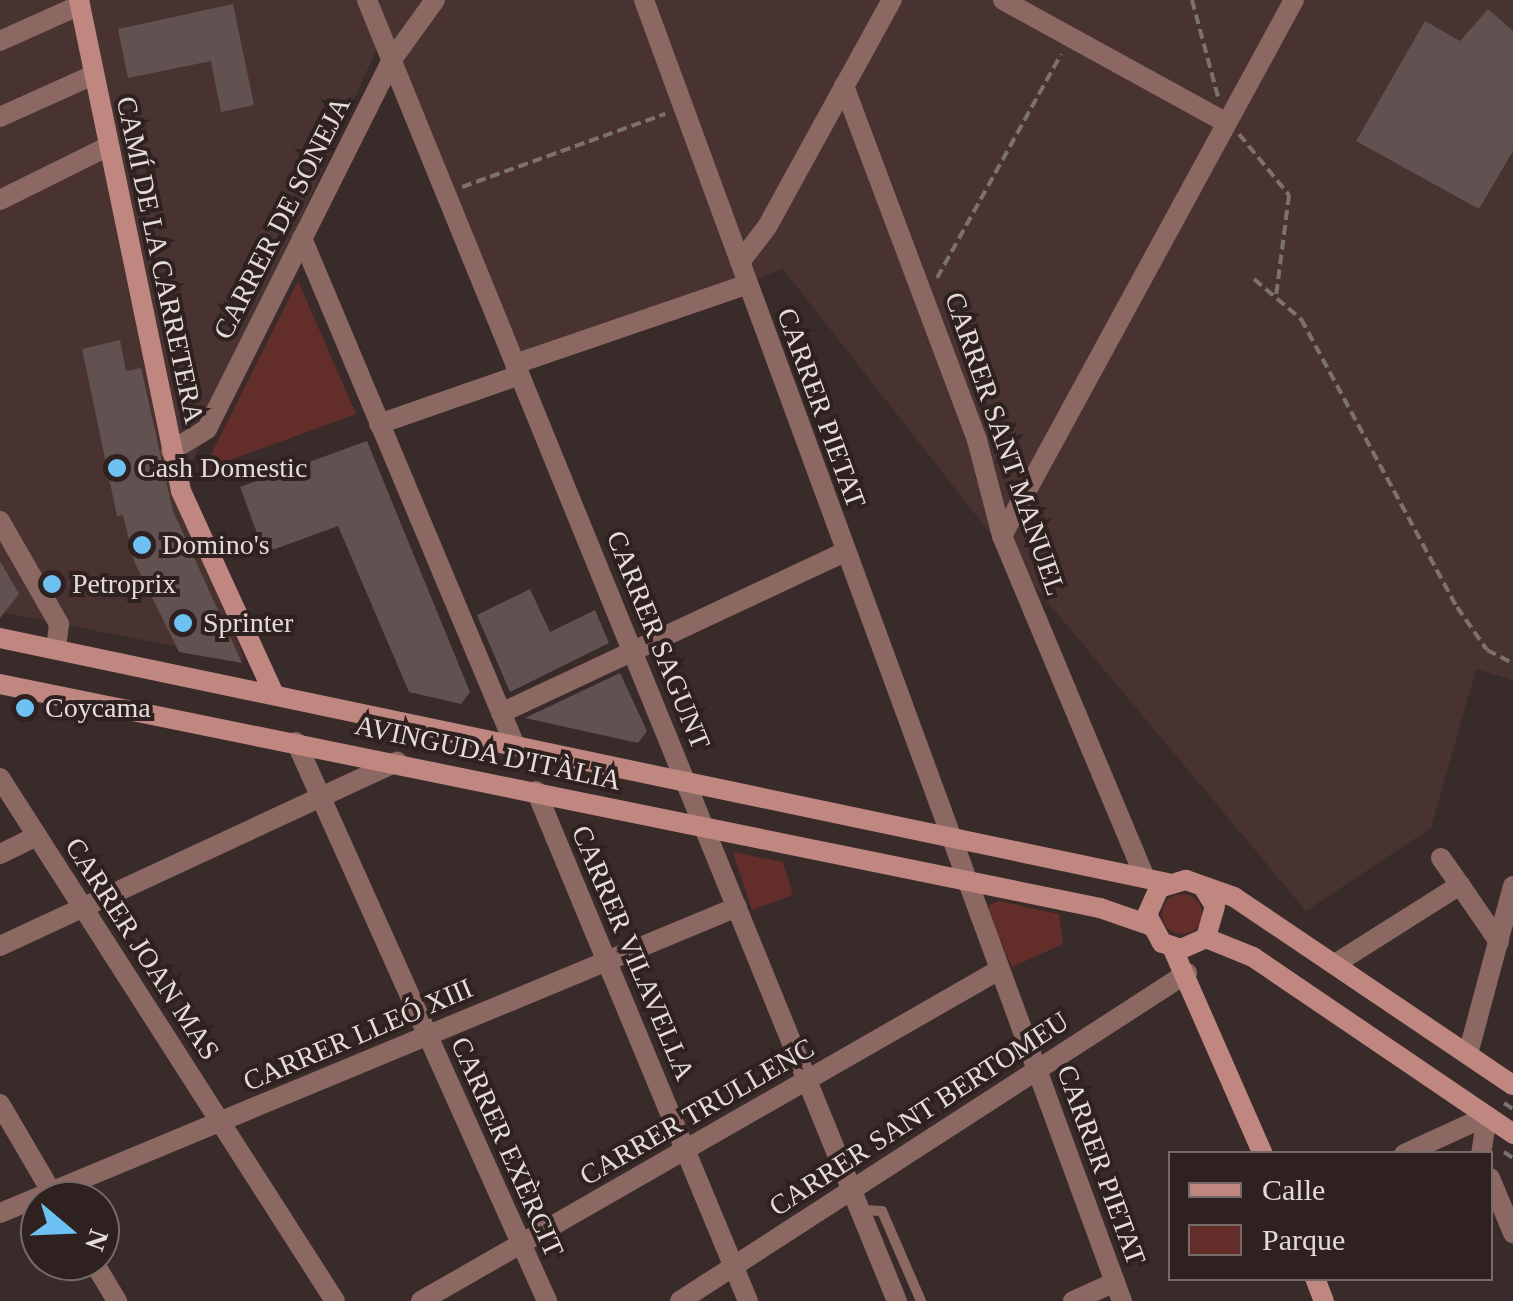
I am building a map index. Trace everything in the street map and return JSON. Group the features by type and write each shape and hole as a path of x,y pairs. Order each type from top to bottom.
{"main road":[{"name":"CAMÍ DE LA CARRETERA","path":"79,2 181,491 273,692"},
{"name":"AVINGUDA D'ITÀLIA","path":"0,638 1143,873 1168,883"},
{"name":"AVINGUDA D'ITÀLIA","path":"0,684 964,880 1148,925"},
{"path":"1262,1151 1188,972 1172,948 1148,925 1152,896 1168,883 1203,887 1234,898 1513,1085"},
{"path":"1172,948 1190,948 1206,938 1216,918 1203,887"},
{"path":"1206,938 1253,956 1513,1134"}],"street":[{"name":"CARRER SAGUNT","path":"366,0 897,1301"},
{"name":"CARRER DE SONEJA","path":"171,451 207,429 391,60 434,0"},
{"name":"CARRER PIETAT","path":"644,0 948,833"},
{"path":"740,262 767,227 892,0"},
{"path":"1004,0 1225,122"},
{"path":"1002,536 1294,0"},
{"path":"0,42 79,2"},
{"path":"0,118 93,75"},
{"name":"CARRER SANT MANUEL","path":"844,86 977,440 1002,536 1143,873"},
{"path":"0,200 107,147"},
{"path":"302,238 514,743"},
{"path":"379,424 748,284"},
{"path":"0,521 58,624 56,648"},
{"path":"501,713 843,553"},
{"name":"CARRER EXÈRCIT","path":"296,742 546,1301"},
{"path":"0,946 397,762"},
{"name":"CARRER JOAN MAS","path":"0,778 335,1301"},
{"name":"CARRER VILAVELLA","path":"536,791 748,1301"},
{"path":"948,833 964,880"},
{"path":"0,854 37,836"},
{"path":"1441,858 1499,942"},
{"name":"CARRER PIETAT","path":"964,880 1119,1291"},
{"path":"1335,964 1460,885"},
{"path":"1468,1054 1512,894"},
{"name":"CARRER LLEÓ XIII","path":"88,1181 220,1122 737,908"},
{"name":"CARRER TRULLENC","path":"422,1301 999,970"},
{"name":"CARRER SANT BERTOMEU","path":"680,1301 734,1266 856,1200 1036,1070 1188,972"},
{"path":"0,1104 46,1181"},
{"path":"1411,1151 1487,1116"},
{"path":"1481,1151 1487,1116"},
{"path":"1501,1187 1513,1233"},
{"path":"1073,1301 1119,1291"}],"lane":[{"path":"856,1200 882,1210 921,1301"}],"path":[{"path":"1192,0 1225,122 1288,196 1276,298"},
{"path":"925,298 1070,37"},
{"path":"446,193 683,107"},
{"path":"1254,279 1301,320 1457,608 1488,650 1513,664"}],"shaded area":[{"path":"0,0 1513,0 1513,680 1476,669 1431,828 1306,911 990,533 783,269 523,360 381,39 177,496 245,660 0,612"}],"green space":[{"path":"298,281 356,414 203,470"},
{"path":"733,852 783,862 793,895 752,910"},
{"path":"1182,894 1196,900 1202,914 1196,928 1182,934 1168,928 1162,914 1168,900"},
{"path":"999,901 1059,914 1063,944 1012,967 989,915 989,905"}],"building":[{"path":"233,4 254,105 221,112 211,61 128,78 118,29"},
{"path":"1488,9 1513,31 1513,151 1479,209 1356,141 1425,21 1460,41"},
{"path":"120,340 126,371 141,368 173,511 242,663 179,652 134,561 123,515 117,516 82,349"},
{"path":"367,441 470,692 461,704 409,692 338,526 264,553 240,487"},
{"path":"0,561 19,594 0,618"},
{"path":"530,589 550,632 595,610 609,643 510,692 477,615"},
{"path":"620,673 647,731 638,743 525,718"}],"place":[{"name":"Cash Domestic","path":"117,468"},
{"name":"Domino's","path":"142,545"},
{"name":"Petroprix","path":"52,584"},
{"name":"Sprinter","path":"183,623"},
{"name":"Coycama","path":"25,708"}]}
